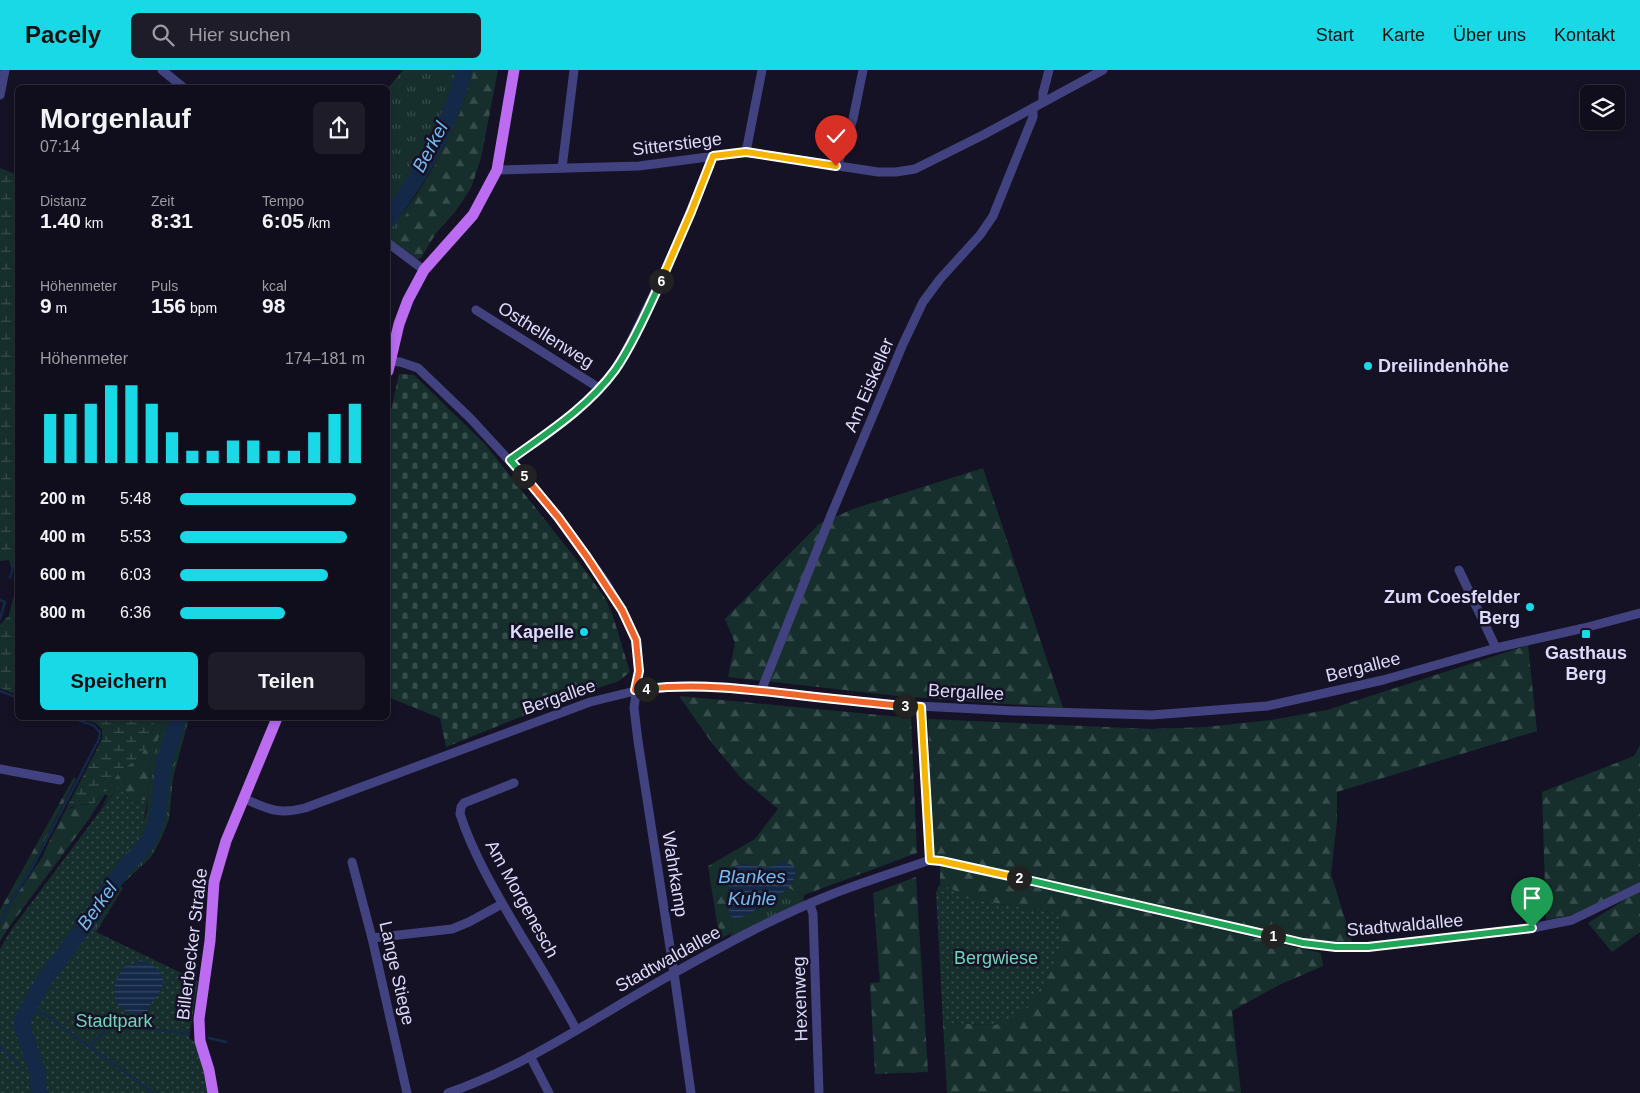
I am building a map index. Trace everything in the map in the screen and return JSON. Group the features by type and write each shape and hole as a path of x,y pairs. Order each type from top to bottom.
{"main road":[{"path":"390,358 399,324 408,300 424,270 467,223 479,206 498,170 514,70"},
{"name":"Billerbecker Straße","path":"213,1093 209,1070 200,1041 199,1011 210,941 214,882 226,842 276,720"}],"street":[{"path":"0,94 5,70"},
{"path":"162,70 180,85"},
{"path":"562,168 574,70"},
{"path":"746,152 762,70"},
{"path":"836,166 853,119 863,70"},
{"path":"1043,102 1043,93 1049,70"},
{"name":"Sitterstiege","path":"498,170 639,166 746,152 878,172 896,172 914,169 1103,70"},
{"name":"Am Eiskeller","path":"761,691 903,344 924,302 940,279 980,235 993,216 1033,118 1033,108"},
{"name":"Osthellenweg","path":"510,460 580,408 615,370 656,291 691,212 713,156"},
{"path":"390,244 424,270"},
{"name":"Osthellenweg","path":"476,310 600,388"},
{"name":"Wahrkamp","path":"390,365 400,362 418,368 510,460 558,517 606,583 622,610 636,640 639,671 634,708 638,741 691,1093"},
{"path":"1459,570 1496,648"},
{"name":"Bergallee","path":"243,798 276,812 305,808 590,702 635,690 701,686 921,707 1152,714 1267,706 1383,680 1496,648 1640,613"},
{"path":"921,707 930,860"},
{"path":"0,769 60,780"},
{"name":"Am Morgenesch","path":"514,782 464,803 461,808 462,819 502,904 576,1029"},
{"name":"Stadtwaldallee","path":"448,1093 489,1077 530,1056 674,973 810,904 930,860 1065,888 1303,943 1336,947 1403,944 1532,928 1572,920 1640,887"},
{"name":"Lange Stiege","path":"352,862 372,938 407,1093"},
{"path":"372,938 452,928 469,922 502,904"},
{"name":"Hexenweg","path":"810,904 813,914 819,1093"},
{"path":"530,1056 548,1093"}],"green space":[{"path":"403,70 458,70 432,141 410,180 390,208 390,86"},
{"path":"472,70 474,70 460,113 439,159 391,240 390,228 412,201 431,170 460,104"},
{"path":"474,70 498,70 481,158 471,188 455,212 436,233 421,258 417,259 391,240 439,159 460,113"},
{"path":"0,168 15,174 15,567 11,567 9,560 0,561"},
{"path":"399,374 414,375 485,444 591,578 606,600 613,616 630,672 619,681 563,700 446,747 440,718 390,698 390,415"},
{"path":"983,468 1063,708 898,696 728,677 735,643 725,619 819,524 853,509"},
{"path":"15,596 15,694 0,688 0,625 9,615"},
{"path":"1528,645 1537,731 1337,792 1337,821 1331,874 1353,945 1304,941 932,855 928,719 1151,729 1206,727 1271,720 1327,710"},
{"path":"679,696 911,718 917,853 804,895 788,888 796,876 785,862 768,867 740,865 735,867 727,875 729,884 726,904 733,920 731,933 722,938 717,923 708,866 755,839 778,809 741,778 712,743"},
{"path":"85,720 155,720 149,741 140,757 123,769 103,791 96,802 71,807 62,817 102,739 102,729 95,723"},
{"path":"155,720 164,720 151,760 148,799 133,803 118,787 101,808 108,796 105,794 89,819 0,941 0,925 15,897 43,856 62,817 68,810 77,805 96,802 103,791 123,769 140,757 149,741"},
{"path":"164,720 171,720 158,764 153,814 148,832 139,847 125,858 112,873 95,904 49,965 60,946 92,902 108,873 133,844 147,812 151,760"},
{"path":"185,720 188,720 173,778 169,819 161,839 151,857 120,886 123,888 96,932 90,929 125,877 148,855 158,835 164,816 170,765"},
{"path":"1640,745 1640,884 1581,913 1546,920 1542,792 1634,756"},
{"path":"74,777 76,779 31,867 0,920 0,910"},
{"name":"Stadtpark","path":"118,787 133,803 148,799 141,832 108,873 92,902 60,946 36,985 47,988 90,929 198,981 189,1038 196,1043 206,1076 208,1093 0,1093 0,949 11,930"},
{"path":"940,864 1321,953 1323,966 1279,985 1232,1011 1241,1093 947,1093 943,1023 995,1025 1059,923 1059,914 976,899 961,893 940,884"},
{"path":"916,877 928,1072 875,1074 870,983 880,982 873,893"},
{"name":"Bergwiese","path":"940,884 976,899 1059,914 1061,941 1053,968 1028,1008 996,1025 943,1023 936,892"},
{"path":"788,888 804,895 803,903 730,940 733,920 762,907"},
{"path":"1640,890 1640,932 1612,952 1588,923"}],"water":[{"name":"Blankes Kuhle","path":"785,862 794,866 796,876 788,888 776,899 748,915 733,920 726,904 729,884 727,875 731,870 740,865 768,867"},
{"path":"140,960 159,970 162,974 163,983 148,1010 143,1014 136,1014 130,1013 117,1004 114,992 117,979 124,967 138,963"}],"waterway":[{"name":"Berkel","path":"390,217 434,149 451,110 464,70"},
{"path":"10,578 15,565"},
{"path":"0,600 5,602 0,619"},
{"path":"0,691 15,697"},
{"path":"0,922 32,868 99,739 100,732 93,725 77,720"},
{"name":"Berkel","path":"39,1093 38,1074 22,1026 23,1018 45,979 90,919 125,867 150,838 158,816 164,762 178,720"},
{"path":"30,1004 154,1093"},
{"path":"90,1046 112,1024 121,1021 143,1028 189,1034"},
{"path":"209,1038 226,1042"},
{"path":"0,1047 19,1065"}],"place":[{"name":"Dreilindenhöhe","path":"1368,366"},
{"name":"Zum Coesfelder Berg","path":"1530,607"},
{"name":"Kapelle","path":"584,632"},
{"name":"Gasthaus Berg","path":"1586,634"}],"route":[{"path":"836,166 746,152 713,156 660,283 615,370 580,408 510,460 558,517 606,583 622,610 636,640 639,671 635,690 681,686 727,687 921,707 928,852 930,860 1065,888 1303,943 1336,947 1403,944 1532,928"}]}
